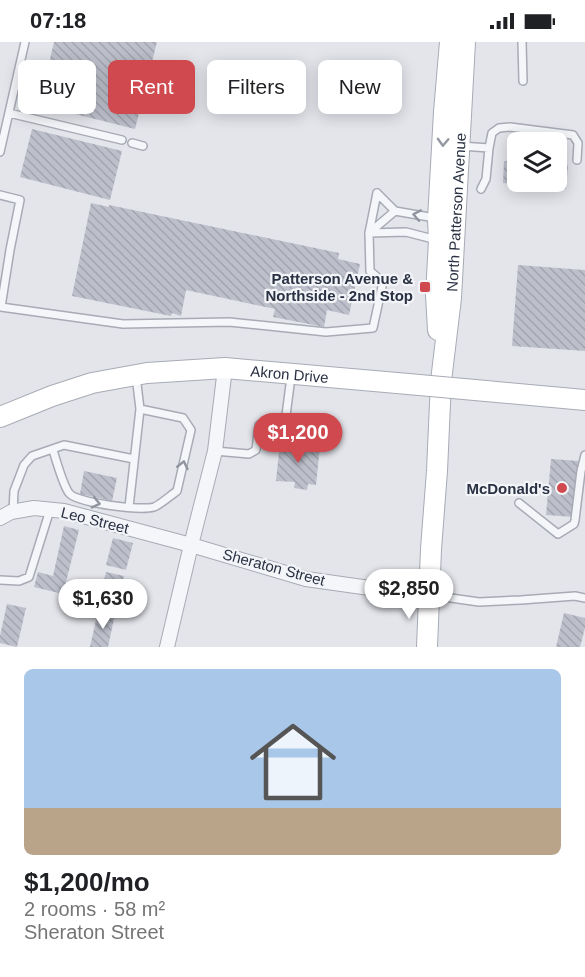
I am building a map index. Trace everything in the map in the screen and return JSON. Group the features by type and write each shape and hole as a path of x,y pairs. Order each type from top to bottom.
{"main road":[{"name":"North Patterson Avenue","path":"447,237 438,219 450,42"},
{"name":"North Patterson Avenue","path":"427,647 441,381 436,296 447,237 459,145 465,42"},
{"name":"Akron Drive","path":"0,417 92,383 136,374 225,369 585,400"}],"street":[{"path":"167,647 215,451 225,369"},
{"name":"Leo Street","path":"6,515 34,508 63,511 191,545"},
{"name":"Sheraton Street","path":"191,545 306,579 428,595"}],"lane":[{"path":"0,152 25,42"},
{"path":"522,42 522,81"},
{"path":"9,112 122,140"},
{"path":"482,189 486,179 492,133 499,128 510,127 573,135 578,143 577,160"},
{"path":"132,142 144,146"},
{"path":"459,145 489,148"},
{"path":"0,195 20,200 1,307 123,324 229,322 326,332 373,328 383,282 370,271 369,233 376,192 395,211 438,219"},
{"path":"369,233 395,211"},
{"path":"369,233 406,232 447,237"},
{"path":"129,507 140,410 136,374"},
{"path":"215,451 249,454 256,450 259,425 264,422 285,423 292,374"},
{"path":"53,450 69,494 75,498 115,507 154,507 177,491 190,430 183,418 140,410"},
{"path":"6,515 24,465 32,456 63,445 134,459"},
{"path":"519,503 558,534 574,524 585,454"},
{"path":"0,580 19,581 28,577 50,510"},
{"path":"428,595 479,602 575,596 585,598"}],"building":[{"path":"54,42 157,42 152,60 108,60 108,114 139,114 135,129 75,114 96,114 96,60 50,60"},
{"path":"32,129 122,151 110,200 20,177"},
{"path":"504,161 507,161 507,183 503,183"},
{"path":"91,203 339,253 338,259 360,264 349,315 327,310 324,327 273,317 275,309 186,290 181,316 172,313 171,316 72,296"},
{"path":"518,265 585,270 585,351 512,346"},
{"path":"280,442 320,446 316,485 308,484 307,490 294,488 295,482 276,481"},
{"name":"McDonald's","path":"551,459 579,461 574,517 546,515"},
{"path":"84,471 117,478 112,501 80,494"},
{"path":"64,526 79,530 63,594 34,587 38,572 53,576"},
{"path":"113,538 133,543 126,570 106,565"},
{"path":"106,572 124,576 118,604 104,601 106,594 101,593"},
{"path":"7,604 26,608 17,647 0,643"},
{"path":"98,611 115,614 108,647 90,647"},
{"path":"564,613 585,618 580,647 556,647"}],"place":[{"name":"Patterson Avenue & Northside - 2nd Stop","path":"425,287"},
{"name":"McDonald's","path":"562,488"}]}
